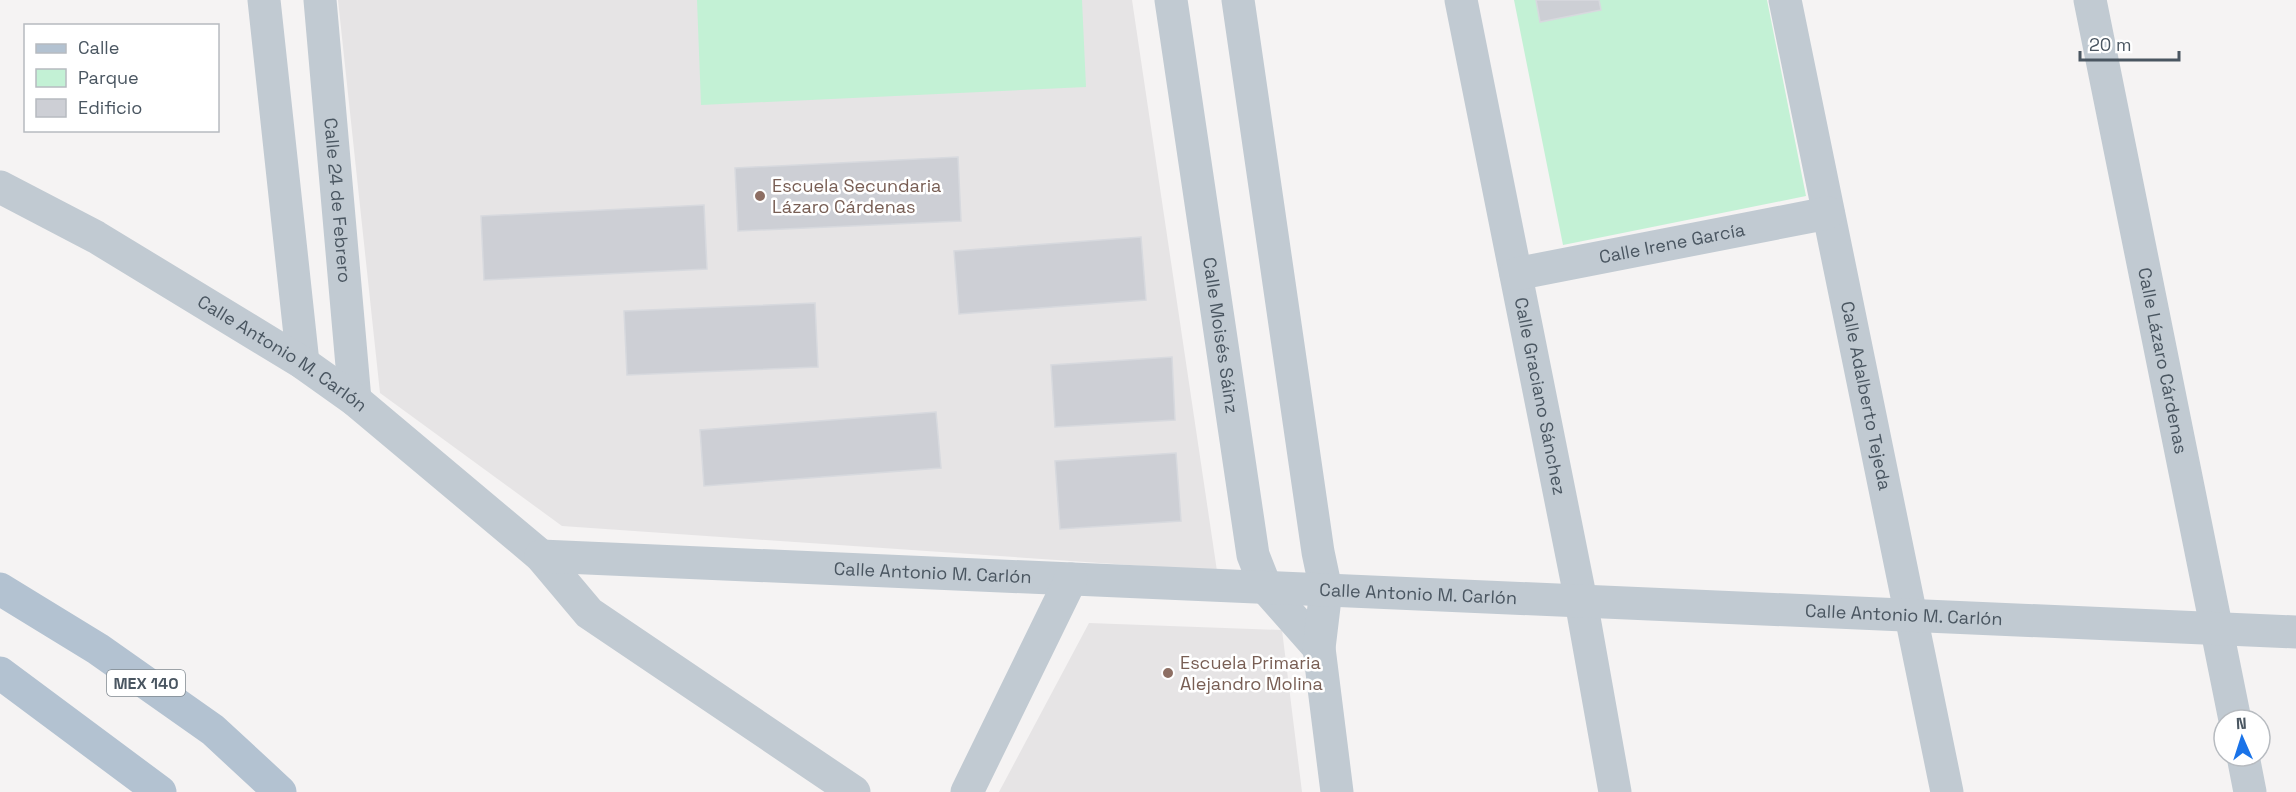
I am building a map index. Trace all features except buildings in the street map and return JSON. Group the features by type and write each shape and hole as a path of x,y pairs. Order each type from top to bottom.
{"main road":[{"name":"MEX 140","path":"0,589 98,649 213,730 280,792"},
{"path":"0,673 160,792"}],"street":[{"path":"264,0 303,363"},
{"name":"Calle 24 de Febrero","path":"320,0 355,400"},
{"name":"Calle Moisés Sáinz","path":"1171,0 1253,555 1266,588 1319,648"},
{"path":"1238,0 1316,541 1326,591 1319,648 1337,792"},
{"name":"Calle Graciano Sánchez","path":"1461,0 1581,601 1615,792"},
{"name":"Calle Adalberto Tejeda","path":"1785,0 1947,792"},
{"name":"Calle Lázaro Cárdenas","path":"2090,0 2232,708"},
{"name":"Calle Antonio M. Carlón","path":"0,187 96,237 303,363 355,400 541,556 589,613 854,792"},
{"name":"Calle Irene García","path":"1516,274 1828,213"},
{"name":"Calle Antonio M. Carlón","path":"541,556 2296,632"},
{"path":"967,792 1071,579"},
{"path":"2245,768 2250,792"}],"shaded area":[{"name":"Escuela Secundaria Lázaro Cárdenas","path":"338,0 1132,0 1217,571 562,526 380,393"},
{"name":"Escuela Primaria Alejandro Molina","path":"1089,623 1282,630 1302,792 999,792"}],"green space":[{"path":"697,0 1082,0 1086,87 701,105"},
{"path":"1514,0 1767,0 1806,196 1563,245"}],"place":[{"name":"Escuela Secundaria Lázaro Cárdenas","path":"760,196"},
{"name":"Escuela Primaria Alejandro Molina","path":"1168,673"}]}
